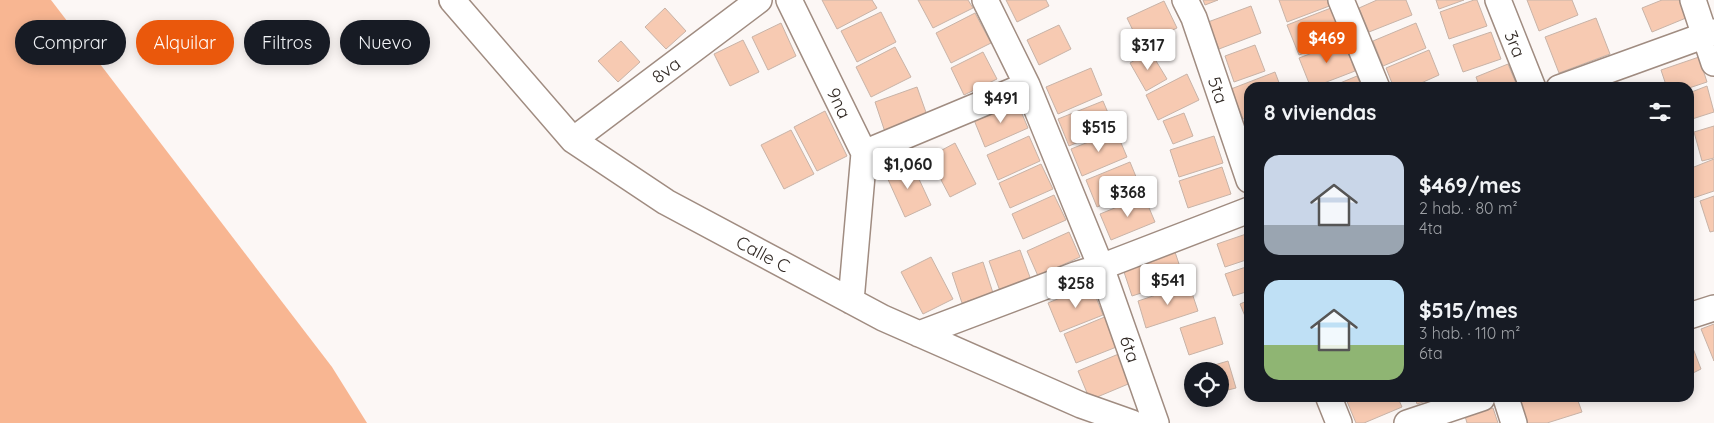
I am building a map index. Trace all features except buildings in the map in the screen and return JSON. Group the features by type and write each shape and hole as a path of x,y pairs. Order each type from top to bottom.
{"street":[{"name":"Calle C","path":"452,0 573,140 666,202 851,301 919,334 1081,405 1132,423"},
{"name":"8va","path":"573,140 759,0"},
{"name":"9na","path":"789,0 864,153"},
{"name":"6ta","path":"985,0 1027,85 1101,267 1156,423"},
{"name":"5ta","path":"1185,0 1194,18 1244,165"},
{"path":"1340,0 1374,82"},
{"name":"3ra","path":"1498,0 1531,82"},
{"path":"1693,0 1709,34 1714,64"},
{"path":"1577,82 1709,34"},
{"path":"851,301 864,153 1027,85"},
{"path":"919,334 1244,212"},
{"path":"1694,314 1714,308"},
{"path":"1331,402 1339,423"},
{"path":"1407,423 1470,402"},
{"path":"1507,402 1514,423"}],"shaded area":[{"path":"0,0 51,0 66,20 15,20 15,65 101,65 332,367 367,423 0,423"}]}
